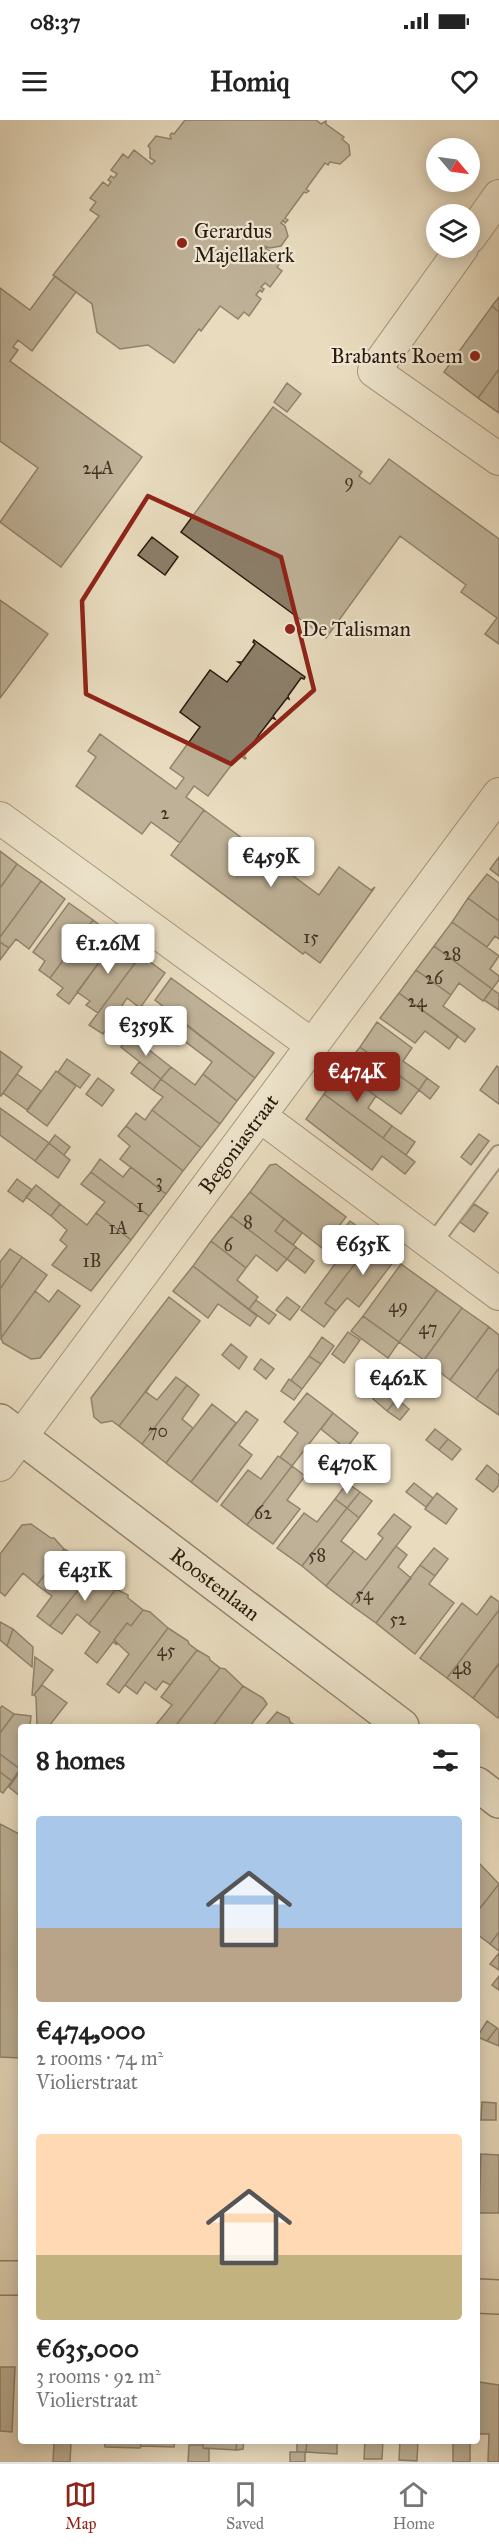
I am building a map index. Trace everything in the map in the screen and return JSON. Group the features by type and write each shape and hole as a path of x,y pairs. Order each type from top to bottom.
{"main road":[{"path":"0,2278 18,2278"},
{"path":"480,2296 499,2297"}],"street":[{"path":"480,223 499,196"},
{"path":"455,258 374,371 499,459"},
{"name":"Begoniastraat","path":"0,1465 10,1428 260,1116 499,794"},
{"path":"0,818 312,1045"},
{"path":"260,1116 499,1294"},
{"name":"Roostenlaan","path":"10,1428 399,1724"},
{"path":"480,1786 499,1800"}],"lane":[{"path":"432,1244 499,1154"}],"highlighted area":[{"path":"148,496 281,557 314,690 231,764 86,694 82,601"}],"building":[{"name":"Gerardus Majellakerk","path":"185,120 316,120 321,124 326,121 326,124 344,137 342,139 349,145 350,155 340,164 325,163 306,189 309,191 304,192 285,218 288,220 285,223 283,220 281,223 285,226 288,236 281,246 270,248 263,246 282,260 277,267 282,271 270,287 265,283 261,287 264,289 256,295 261,299 249,316 244,312 238,319 220,306 201,331 199,329 174,363 148,345 120,349 97,332 92,304 53,275 99,216 90,210 96,202 90,198 103,182 108,186 111,176 114,178 117,174 111,170 123,154 128,158 134,150 152,164 155,161 150,158 148,146 156,136 171,139 170,135 174,134"},
{"path":"55,276 76,292 32,351 18,340 13,347 18,350 10,361 142,457 61,567 0,522 38,468 0,441 0,288 30,310"},
{"path":"499,297 499,312 492,306"},
{"path":"492,306 499,312 499,369 478,398 444,372"},
{"path":"499,369 499,413 478,398"},
{"path":"287,383 301,394 287,412 274,402"},
{"path":"273,407 362,472 359,476 370,484 389,459 499,539 499,644 485,634 497,618 461,592 466,585 400,536 326,638 181,532"},
{"path":"152,537 178,557 165,575 138,555"},
{"path":"0,600 48,634 0,698"},
{"path":"254,640 305,677 301,678 288,696 289,699 287,698 273,716 275,719 272,718 258,736 261,737 257,738 244,756 246,758 239,755 208,796 194,786 186,797 204,810 180,843 151,822 142,834 76,786 96,757 88,751 100,734 176,789 184,778 170,768 200,727 180,712 210,670 227,682 241,664 238,662 242,662 255,644"},
{"path":"204,810 319,895 339,867 371,890 375,887 320,963 305,952 303,954 171,855"},
{"path":"0,851 17,864 0,888"},
{"path":"499,857 499,876 490,869"},
{"path":"17,864 41,881 0,937 0,888"},
{"path":"487,874 499,883 499,921 468,898"},
{"path":"41,881 65,899 29,949 16,939 9,948 0,942 0,937"},
{"path":"468,898 499,921 499,939 495,936 487,947 452,922"},
{"path":"69,903 93,920 50,978 39,970 45,961 33,952"},
{"path":"93,920 117,938 69,1004 57,995 63,988 50,978"},
{"path":"452,922 499,956 490,969 499,976 499,980 492,989 434,946"},
{"path":"117,938 141,955 98,1013 86,1005 90,1001 77,992"},
{"path":"0,942 9,948 0,960"},
{"path":"434,946 492,989 483,1001 459,983 451,995 416,970"},
{"path":"141,955 165,973 140,1008 127,998 103,1034 89,1025"},
{"path":"416,970 451,995 443,1006 475,1029 465,1042 399,993"},
{"path":"171,978 274,1053 255,1078 155,1000"},
{"path":"492,989 499,994 499,1010 484,1000"},
{"path":"399,993 458,1036 449,1049 425,1031 415,1043 380,1018"},
{"path":"182,1022 255,1078 237,1101 203,1074 212,1062 174,1033"},
{"path":"377,1022 412,1048 403,1061 427,1078 419,1090 360,1047"},
{"path":"130,1035 171,1067 161,1079 121,1047"},
{"path":"360,1047 419,1090 401,1114 341,1071"},
{"path":"0,1051 22,1067 1,1096 0,1095"},
{"path":"67,1059 90,1075 80,1088 58,1072"},
{"path":"139,1062 161,1079 153,1090 131,1073"},
{"path":"497,1066 499,1068 499,1104 480,1090"},
{"path":"171,1067 195,1085 203,1074 237,1101 220,1124 161,1079"},
{"path":"56,1071 76,1086 47,1126 27,1111"},
{"path":"341,1071 376,1096 368,1108 392,1126 383,1138 324,1094"},
{"path":"17,1074 41,1091 27,1110 3,1093"},
{"path":"98,1078 114,1090 102,1106 86,1094"},
{"path":"427,1078 439,1087 430,1099 419,1090"},
{"path":"161,1079 220,1124 201,1148 152,1110 163,1097 153,1090"},
{"path":"324,1094 415,1162 405,1174 382,1156 372,1170 306,1119"},
{"path":"0,1108 49,1143 35,1161 0,1135"},
{"path":"152,1110 201,1148 183,1171 126,1126 136,1113 145,1120"},
{"path":"126,1126 183,1171 166,1194 120,1159 130,1146 118,1136"},
{"path":"392,1126 415,1142 406,1155 383,1138"},
{"path":"479,1134 489,1141 471,1165 461,1157"},
{"path":"55,1135 70,1147 64,1155 49,1143"},
{"path":"49,1143 70,1160 58,1178 35,1161"},
{"path":"100,1159 123,1177 131,1167 166,1194 149,1216 91,1172"},
{"path":"276,1164 346,1217 322,1248 250,1192 270,1165"},
{"path":"91,1172 149,1216 131,1240 96,1213 105,1202 81,1184"},
{"path":"17,1179 32,1190 23,1202 8,1191"},
{"path":"36,1185 60,1204 51,1216 26,1197"},
{"path":"250,1192 284,1219 275,1231 296,1247 287,1259 231,1216"},
{"path":"60,1204 87,1225 96,1213 131,1240 91,1291 52,1265 67,1246 60,1240 67,1230 51,1216"},
{"path":"474,1204 488,1213 474,1232 460,1222"},
{"path":"231,1216 287,1259 277,1271 256,1255 246,1268 211,1241"},
{"path":"284,1219 302,1233 293,1245 275,1231"},
{"path":"350,1221 374,1239 325,1303 336,1311 324,1327 301,1310 335,1264 323,1255"},
{"path":"374,1239 397,1257 359,1307 347,1298 336,1311 325,1303"},
{"path":"211,1241 246,1268 237,1280 258,1297 249,1309 193,1266"},
{"path":"296,1247 314,1261 305,1273 287,1259"},
{"path":"10,1249 22,1257 0,1289 0,1262"},
{"path":"22,1257 47,1275 1,1338 0,1289"},
{"path":"401,1264 437,1290 399,1342 363,1316"},
{"path":"193,1266 257,1316 250,1326 218,1304 208,1318 173,1291"},
{"path":"58,1290 80,1306 40,1358 31,1359 3,1343 1,1338 35,1291 49,1302"},
{"path":"437,1290 462,1308 424,1360 399,1342"},
{"path":"169,1297 200,1321 119,1426 112,1421 101,1423 94,1417 91,1398"},
{"path":"287,1297 300,1307 290,1320 276,1310"},
{"path":"256,1300 276,1315 269,1324 249,1309"},
{"path":"462,1308 489,1327 450,1380 424,1360"},
{"path":"363,1316 399,1342 388,1358 351,1331"},
{"path":"489,1327 499,1335 499,1368 476,1399 450,1380"},
{"path":"348,1332 360,1340 344,1363 332,1354"},
{"path":"322,1337 334,1346 321,1364 309,1356"},
{"path":"231,1344 247,1357 239,1369 222,1355"},
{"path":"309,1356 321,1364 302,1389 291,1380"},
{"path":"261,1359 274,1369 266,1379 254,1369"},
{"path":"499,1368 499,1415 476,1399"},
{"path":"176,1377 187,1385 142,1444 119,1426 151,1384 146,1392 157,1400"},
{"path":"289,1379 302,1389 294,1400 281,1391"},
{"path":"187,1385 199,1395 182,1419 193,1428 166,1463 142,1444"},
{"path":"382,1388 397,1399 387,1411 373,1399"},
{"path":"307,1393 333,1413 292,1466 280,1457 298,1433 284,1422"},
{"path":"397,1399 409,1409 400,1420 387,1411"},
{"path":"212,1404 236,1423 191,1482 166,1463"},
{"path":"246,1411 258,1420 239,1445 252,1455 217,1502 191,1482"},
{"path":"333,1413 358,1433 346,1449 321,1429"},
{"path":"435,1429 448,1439 439,1450 426,1440"},
{"path":"448,1439 461,1449 452,1460 439,1450"},
{"path":"278,1456 292,1466 247,1525 221,1505 248,1470 261,1479"},
{"path":"487,1465 499,1475 499,1485 493,1492 476,1479"},
{"path":"292,1466 305,1476 287,1500 300,1509 273,1544 247,1525"},
{"path":"347,1483 360,1492 347,1508 335,1499"},
{"path":"414,1483 433,1498 426,1507 406,1492"},
{"path":"360,1492 372,1501 359,1518 347,1508"},
{"path":"437,1493 457,1509 446,1524 425,1509"},
{"path":"335,1499 347,1508 302,1566 277,1548 304,1513 317,1522"},
{"path":"347,1508 359,1518 341,1541 354,1551 326,1586 302,1566"},
{"path":"394,1514 411,1527 351,1605 326,1586 354,1551 366,1560 383,1538 378,1534"},
{"path":"31,1524 54,1538 64,1549 37,1585 23,1573 5,1596 0,1592 0,1554 22,1525"},
{"path":"396,1546 407,1555 398,1567 411,1578 376,1623 351,1605"},
{"path":"434,1548 448,1559 435,1576 420,1565"},
{"path":"64,1549 80,1558 93,1571 50,1626 37,1616 52,1596 37,1585"},
{"path":"420,1565 435,1576 429,1584 454,1603 415,1654 376,1623"},
{"path":"93,1571 103,1579 106,1578 116,1589 89,1624 77,1614 62,1634 50,1626"},
{"path":"116,1589 128,1595 128,1598 143,1610 131,1626 127,1623 114,1640 117,1645 113,1642 97,1663 85,1653 100,1632 89,1624"},
{"path":"491,1596 499,1602 499,1610 447,1678 420,1658 462,1603 477,1615"},
{"path":"143,1610 150,1612 168,1628 119,1693 107,1684 129,1654 114,1640 127,1623 131,1626"},
{"path":"499,1610 499,1664 473,1698 447,1678"},
{"path":"0,1622 13,1629 7,1646 0,1640"},
{"path":"168,1628 197,1650 170,1685 163,1681 156,1690 145,1682 137,1694 125,1685"},
{"path":"13,1629 33,1647 32,1667 7,1646"},
{"path":"197,1650 209,1657 220,1668 177,1724 157,1724 172,1705 161,1697"},
{"path":"35,1657 53,1670 32,1695"},
{"path":"499,1663 499,1717 498,1718 473,1698"},
{"path":"220,1668 225,1669 243,1686 214,1724 177,1724"},
{"path":"42,1685 67,1703 51,1724 37,1724 34,1695"},
{"path":"243,1686 263,1698 267,1704 252,1724 214,1724"},
{"path":"2,1706 14,1714 0,1733 0,1708"},
{"path":"277,1712 289,1718 293,1724 267,1724"},
{"path":"14,1714 31,1716 30,1724 18,1724 18,1768 0,1754 0,1733"},
{"path":"0,1754 18,1768 18,1772 12,1781 0,1772"},
{"path":"0,1772 12,1781 3,1793 0,1791"},
{"path":"18,1774 18,1794 9,1787"},
{"path":"0,1824 18,1833 18,2058 0,2057"},
{"path":"480,1864 499,1884 480,1908"},
{"path":"499,1884 499,1932 490,1944 480,1936 480,1908"},
{"path":"499,1932 499,1951 490,1944"},
{"path":"499,1953 499,1970 490,1964"},
{"path":"499,1976 499,1990 492,1985"},
{"path":"487,2021 497,2028 487,2041 480,2038 480,2032"},
{"path":"497,2028 499,2030 499,2046 487,2041"},
{"path":"482,2102 496,2103 496,2120 481,2120"},
{"path":"481,2154 499,2155 499,2213 480,2213"},
{"path":"0,2367 15,2367 12,2432 0,2431"},
{"path":"480,2382 499,2385 499,2462 488,2462 489,2434 480,2434"},
{"path":"54,2444 71,2444 70,2462 53,2462"},
{"path":"105,2444 141,2444 140,2448 105,2447"},
{"path":"141,2444 174,2444 174,2447 141,2446"},
{"path":"203,2444 237,2444 236,2450 203,2448"},
{"path":"237,2444 244,2444 243,2449 236,2450"},
{"path":"297,2444 307,2444 306,2452 297,2452"},
{"path":"307,2444 337,2444 337,2454 306,2452"},
{"path":"365,2444 383,2444 382,2459 364,2459"},
{"path":"400,2444 418,2444 417,2461 399,2460"},
{"path":"453,2444 470,2444 470,2462 453,2462"},
{"path":"189,2445 203,2445 203,2448 209,2449 209,2462 188,2462"},
{"path":"290,2452 305,2452 305,2462 290,2462"}],"place":[{"name":"Gerardus Majellakerk","path":"182,243"},
{"name":"Brabants Roem","path":"475,356"},
{"name":"De Talisman","path":"290,629"}]}
